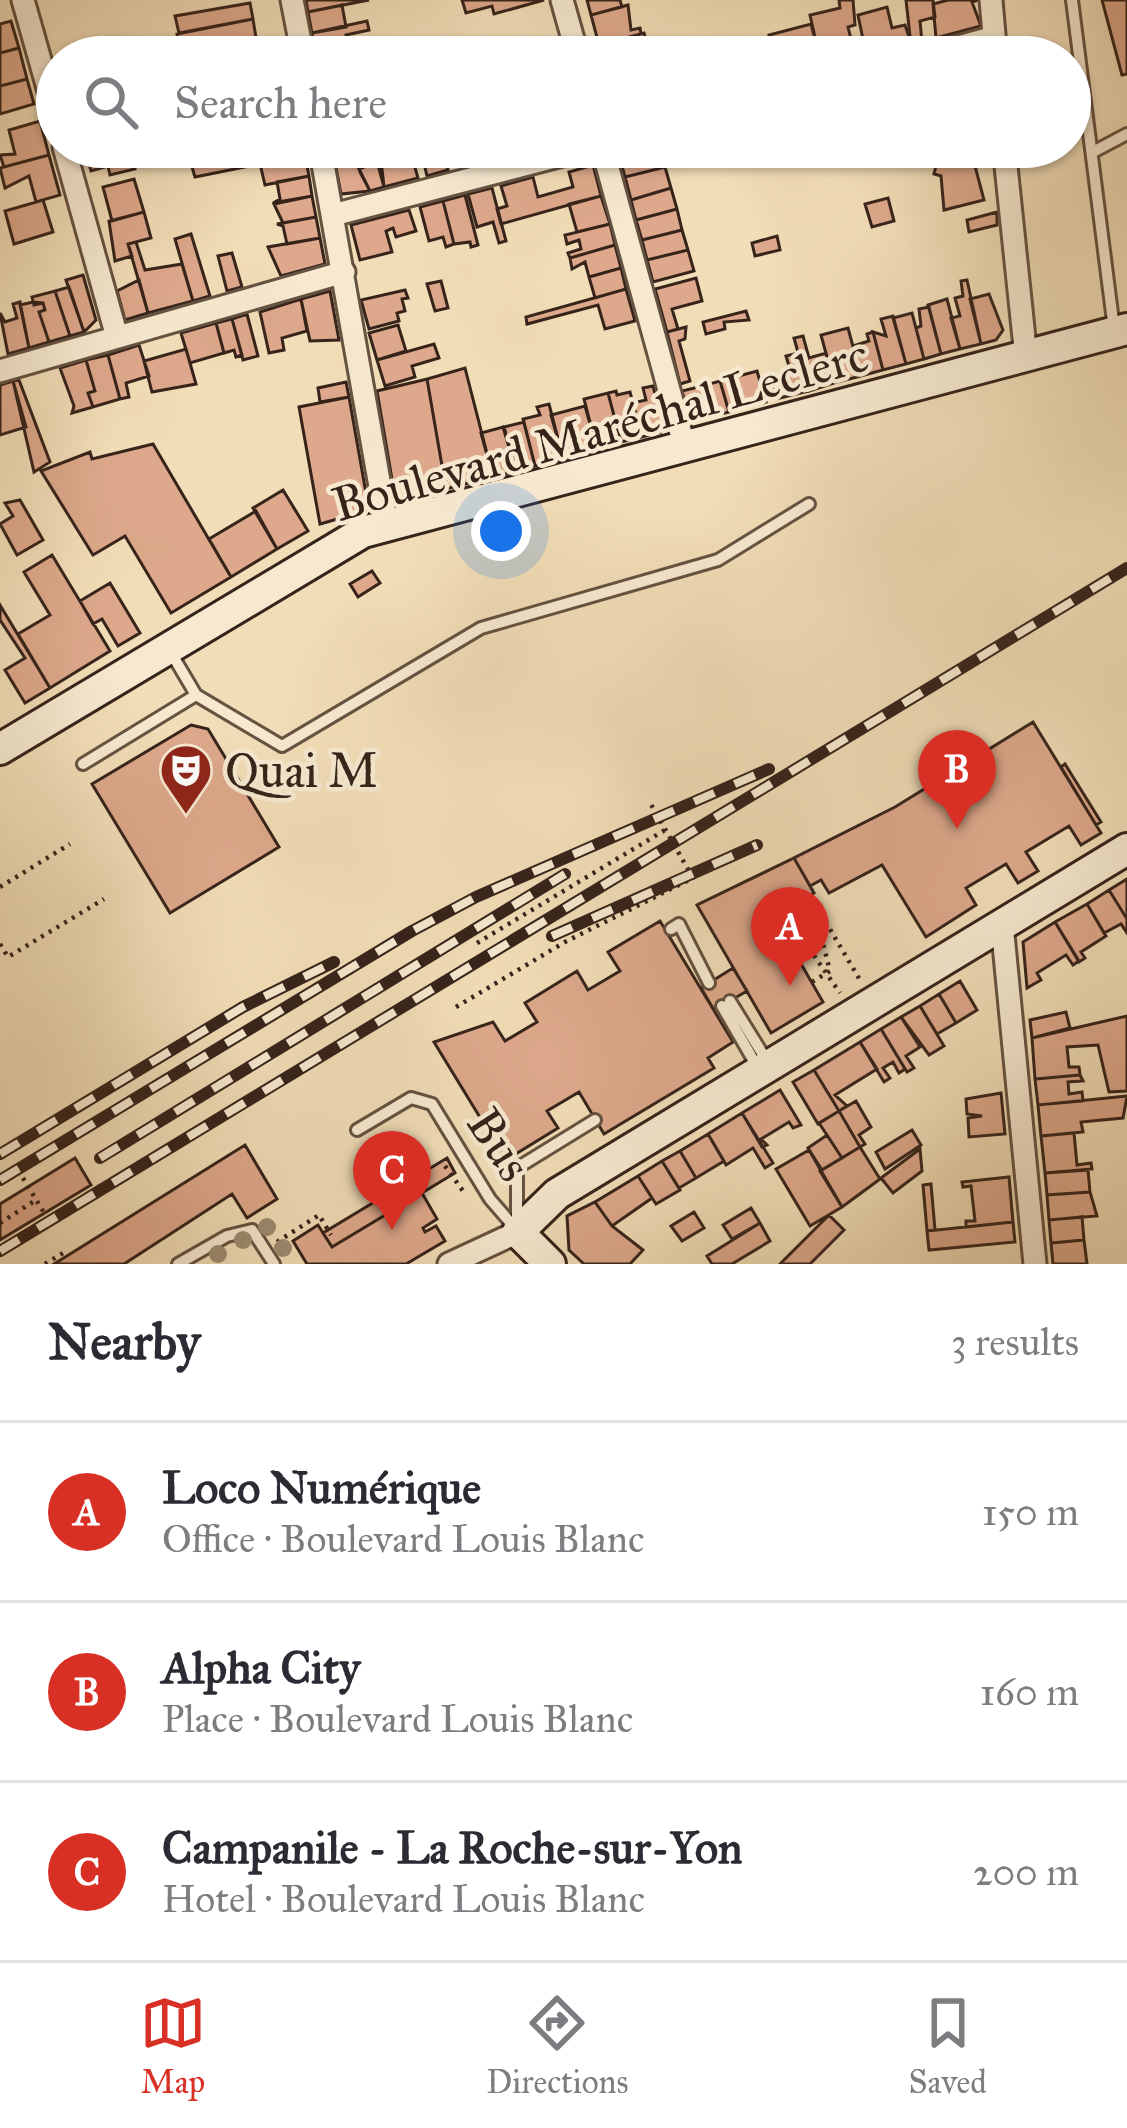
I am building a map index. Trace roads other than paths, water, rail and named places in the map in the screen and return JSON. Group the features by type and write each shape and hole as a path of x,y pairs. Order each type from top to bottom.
{"street":[{"path":"23,0 36,46"},
{"path":"292,0 299,36"},
{"path":"562,0 572,36"},
{"path":"991,0 994,36"},
{"path":"70,168 118,337"},
{"path":"324,168 387,526"},
{"path":"333,215 513,168"},
{"path":"608,168 685,448"},
{"path":"1006,168 1026,356"},
{"path":"0,371 344,272"},
{"name":"Boulevard Maréchal Leclerc","path":"0,749 363,532 1121,330"},
{"path":"449,1264 518,1232 557,1194 764,1067 856,998 1002,924 1127,850"},
{"path":"1002,924 1035,1264"},
{"path":"518,1232 550,1264"}],"lane":[{"path":"1072,0 1077,36"},
{"path":"1093,152 1127,134"},
{"path":"1091,138 1121,330"},
{"path":"168,648 196,695 282,746 481,628 718,560 809,504"},
{"path":"83,764 196,695"},
{"path":"670,929 679,924 711,978"},
{"path":"726,1003 764,1067"},
{"name":"Bus","path":"357,1130 411,1098 432,1104 490,1199 518,1232"},
{"path":"518,1232 517,1168 595,1120"},
{"path":"178,1264 227,1236 252,1230 274,1264"}],"railway":[{"path":"0,1251 1127,568"},
{"path":"0,1180 412,931 476,897 769,769"},
{"path":"552,936 757,845"},
{"path":"100,1158 565,874"},
{"path":"0,1154 243,1007 334,962"}],"place":[{"name":"Quai M","path":"186,816"},
{"name":"Alpha City","path":"957,829"},
{"name":"Loco Numérique","path":"790,986"},
{"name":"Campanile - La Roche-sur-Yon","path":"392,1230"}]}
